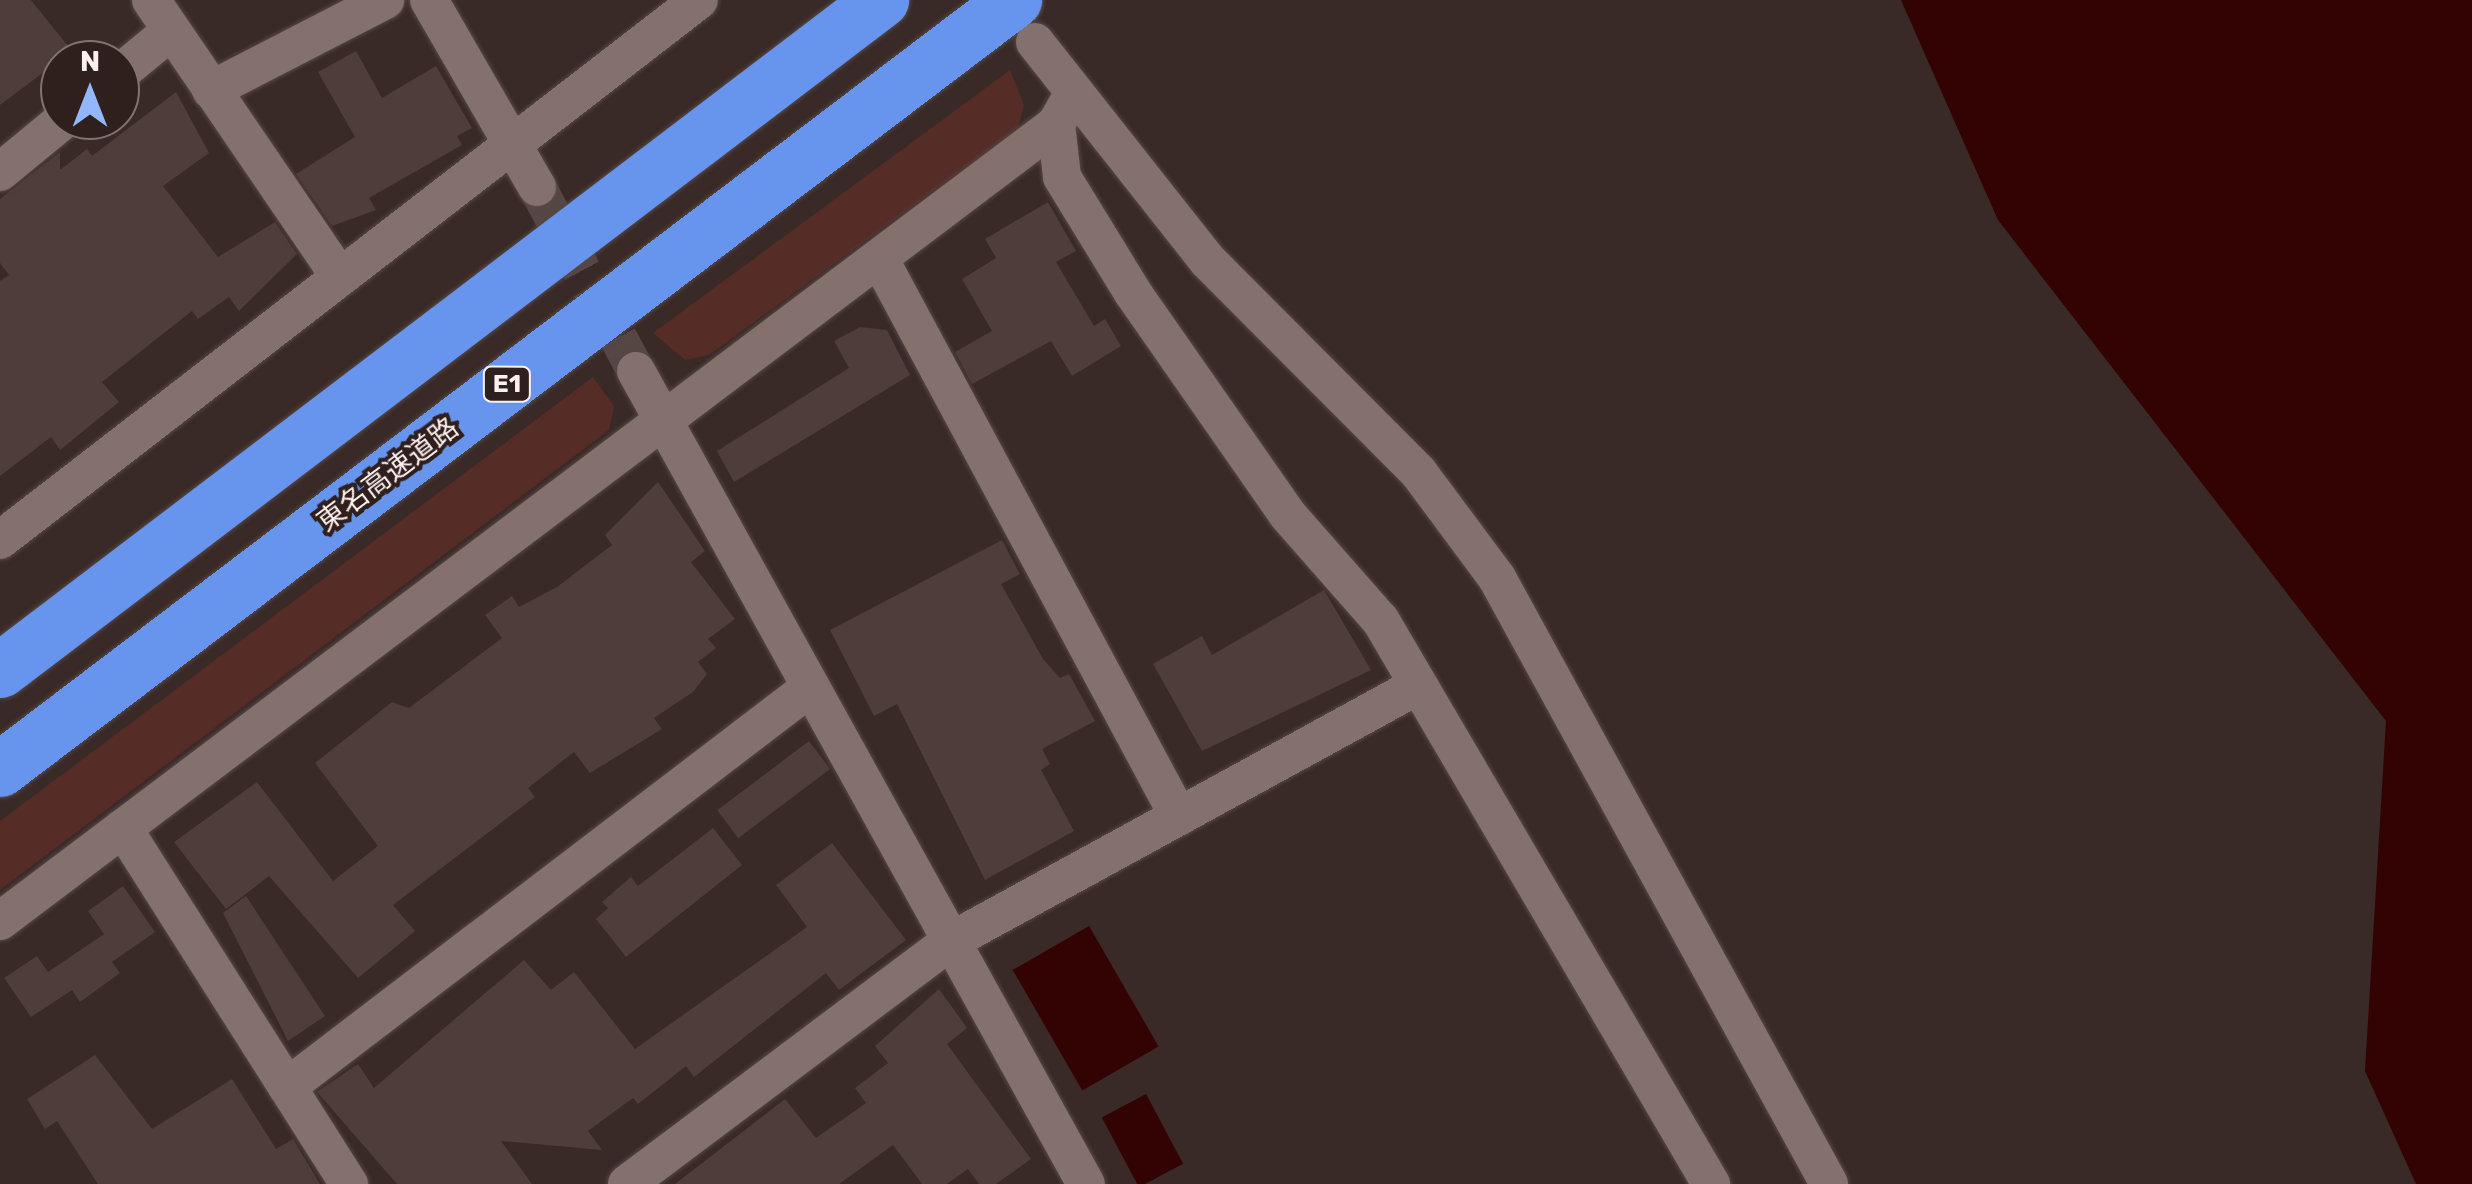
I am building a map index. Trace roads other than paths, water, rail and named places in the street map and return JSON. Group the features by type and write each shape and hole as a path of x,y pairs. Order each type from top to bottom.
{"highway":[{"path":"0,670 880,0"},
{"name":"東名高速道路","path":"0,769 1024,21"}],"street":[{"path":"211,90 385,0"},
{"path":"430,0 536,186"},
{"path":"0,540 699,0"},
{"path":"140,45 161,16 338,276"},
{"path":"1024,21 1064,110 1419,473 1497,578 1829,1184"},
{"path":"0,921 879,258 1064,110"},
{"path":"1064,110 1062,177 1132,293 1287,514 1381,621 1710,1184"},
{"path":"0,172 40,139"},
{"path":"879,258 1180,817"},
{"path":"636,371 951,941 1076,1180"},
{"path":"627,1184 951,941 1419,685"},
{"path":"287,1087 811,687"},
{"path":"123,828 349,1184"}],"tunnel":[{"path":"537,187 636,371"}]}
